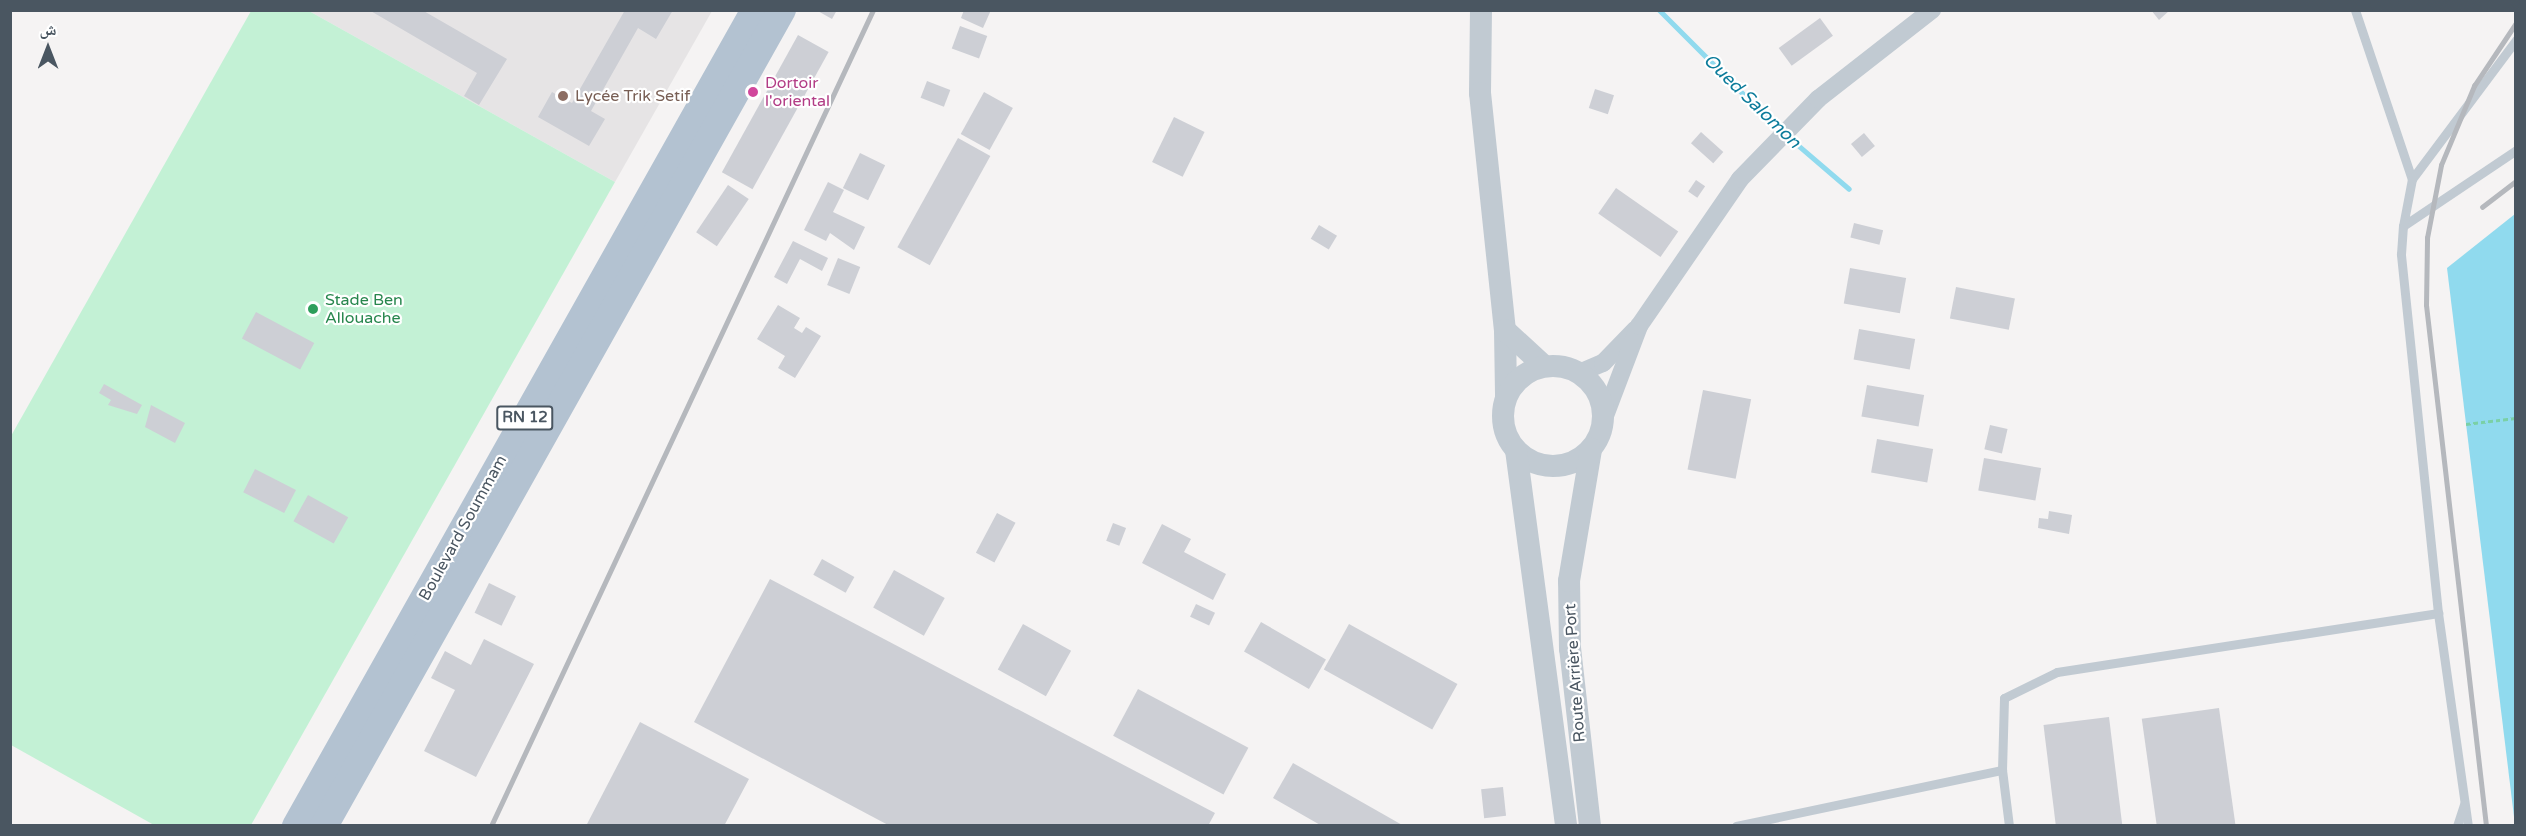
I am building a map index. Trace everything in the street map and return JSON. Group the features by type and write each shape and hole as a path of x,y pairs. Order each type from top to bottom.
{"main road":[{"name":"Boulevard Soummam","path":"296,825 755,10"},
{"name":"Boulevard Soummam","path":"324,825 783,10"}],"street":[{"path":"1482,10 1480,93 1504,330 1506,397 1503,425 1516,450 1529,460 1562,465 1591,449 1639,326"},
{"path":"1504,330 1544,366 1579,373 1603,363 1639,326 1740,179 1818,99 1932,10"},
{"path":"1506,397 1522,377 1544,366"},
{"path":"1579,373 1598,393 1603,421"},
{"name":"Route Arrière Port","path":"1590,825 1570,649 1569,582 1591,449"},
{"name":"Route Arrière Port","path":"1516,450 1566,825"}],"lane":[{"path":"2355,10 2412,179"},
{"path":"2468,825 2438,613 2401,254 2403,226 2412,179 2516,40"},
{"path":"2403,226 2516,150"},
{"path":"2009,825 2002,770 2004,698 2057,672 2438,613"},
{"path":"1736,825 2002,770"},
{"path":"2457,825 2464,802"}],"path":[{"path":"2466,424 2516,418"}],"shaded area":[{"name":"Lycée Trik Setif","path":"309,11 712,11 615,182"}],"green space":[{"name":"Stade Ben Allouache","path":"251,11 309,11 615,182 251,825 154,825 11,745 11,436"}],"water":[{"path":"2515,214 2515,825 2447,268"}],"building":[{"path":"369,10 422,10 507,59 479,105 464,96 477,73"},
{"path":"625,10 673,10 656,39 638,28 591,111 605,119 589,146 538,117 552,92 572,103"},
{"path":"816,10 837,10 832,19"},
{"path":"964,10 991,10 983,28 961,18"},
{"path":"2151,10 2170,10 2159,20"},
{"path":"1820,18 1833,36 1792,66 1779,48"},
{"path":"960,26 987,36 979,58 952,49"},
{"path":"798,35 829,52 752,189 722,172"},
{"path":"927,81 950,90 944,107 921,98"},
{"path":"1595,89 1614,95 1608,114 1589,108"},
{"path":"984,92 1013,108 990,150 961,134"},
{"path":"1174,117 1205,132 1183,177 1152,162"},
{"path":"1701,132 1723,152 1713,163 1691,143"},
{"path":"1864,133 1875,146 1862,157 1851,144"},
{"path":"958,138 990,156 930,265 897,247"},
{"path":"860,153 885,165 868,200 843,188"},
{"path":"1696,180 1705,186 1697,198 1688,192"},
{"path":"828,182 844,190 833,212 865,227 854,250 830,233 826,241 804,230"},
{"path":"728,185 749,199 717,246 696,232"},
{"path":"1616,188 1678,232 1660,257 1598,213"},
{"path":"1854,223 1883,230 1879,245 1850,238"},
{"path":"1319,225 1337,236 1329,250 1311,239"},
{"path":"793,241 828,258 822,271 800,259 787,284 774,277"},
{"path":"838,258 860,267 849,294 827,285"},
{"path":"1850,268 1906,278 1900,313 1844,303"},
{"path":"1956,287 2015,298 2009,330 1950,318"},
{"path":"778,305 800,318 794,328 802,333 806,327 821,336 795,378 778,368 785,356 757,339"},
{"path":"256,312 314,343 300,369 242,338"},
{"path":"1859,329 1915,339 1910,369 1854,360"},
{"path":"104,384 142,405 137,414 108,405 111,400 99,393"},
{"path":"1867,385 1924,395 1919,427 1861,417"},
{"path":"1703,390 1751,399 1736,479 1688,470"},
{"path":"151,405 185,423 175,443 145,427"},
{"path":"1990,425 2008,429 2002,453 1984,449"},
{"path":"1877,439 1933,449 1927,482 1871,472"},
{"path":"1984,458 2041,468 2035,501 1978,490"},
{"path":"255,469 296,490 284,513 243,492"},
{"path":"308,495 348,517 334,544 293,521"},
{"path":"2049,511 2072,515 2069,534 2038,528 2039,518 2048,519"},
{"path":"997,513 1016,523 994,563 976,553"},
{"path":"1113,523 1126,528 1119,546 1106,541"},
{"path":"1162,524 1191,539 1184,552 1226,574 1213,600 1142,563"},
{"path":"822,559 854,577 846,593 813,575"},
{"path":"894,570 945,598 924,636 873,608"},
{"path":"770,579 1215,813 1208,826 890,826 694,722"},
{"path":"489,583 516,596 501,626 475,613"},
{"path":"1196,604 1215,613 1209,626 1190,617"},
{"path":"1261,622 1326,659 1309,689 1244,651"},
{"path":"1023,624 1071,651 1046,696 998,669"},
{"path":"1349,624 1457,684 1432,730 1324,669"},
{"path":"484,639 534,664 476,777 424,751 455,690 431,678 445,651 471,665"},
{"path":"1138,689 1248,748 1223,794 1113,736"},
{"path":"2219,708 2236,826 2157,826 2142,719"},
{"path":"2109,717 2122,826 2056,826 2043,725"},
{"path":"640,722 749,779 724,826 586,826"},
{"path":"1293,763 1404,826 1322,826 1273,798"},
{"path":"1503,787 1506,816 1484,818 1481,789"}],"waterway":[{"name":"Oued Salomon","path":"1659,10 1772,123 1849,189"}],"railway":[{"path":"491,826 873,10"},
{"path":"2486,826 2426,305 2427,238 2441,165 2474,86 2516,23"},
{"path":"2482,207 2516,181"}],"place":[{"name":"Dortoir l'oriental","path":"753,92"},
{"name":"Lycée Trik Setif","path":"563,96"},
{"name":"Stade Ben Allouache","path":"313,309"}]}
